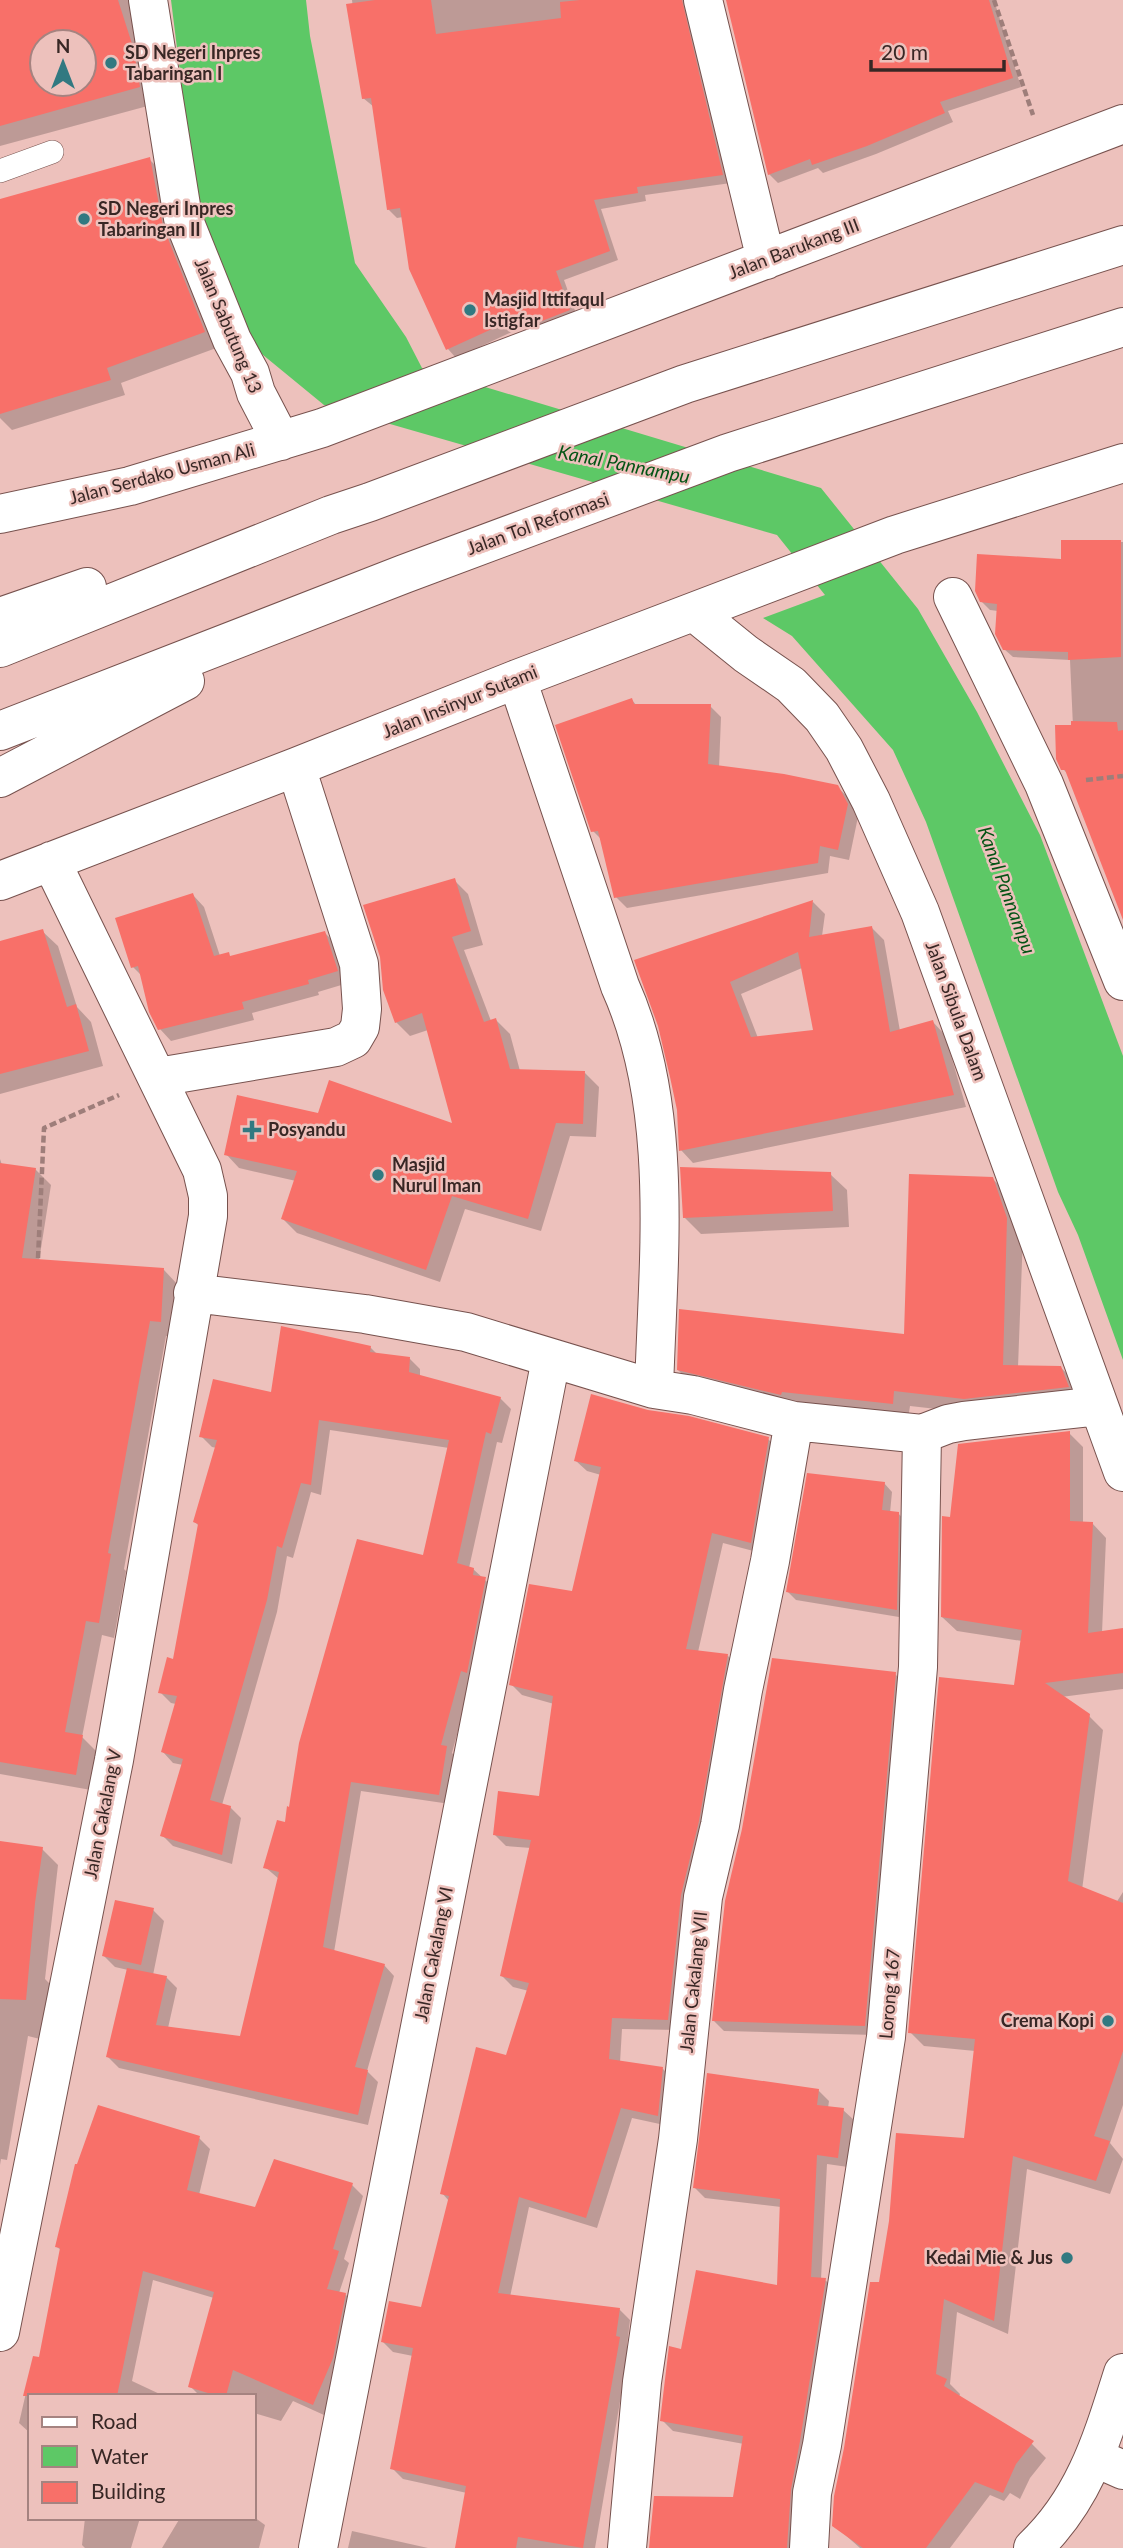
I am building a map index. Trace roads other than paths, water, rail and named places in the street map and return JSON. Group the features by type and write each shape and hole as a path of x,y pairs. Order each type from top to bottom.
{"main road":[{"name":"Jalan Sabutung 13","path":"148,0 183,218 232,340 282,442"},
{"path":"703,0 766,260"},
{"name":"Jalan Barukang III","path":"321,428 1123,124"},
{"path":"0,617 94,585 331,515 685,384 1123,245"},
{"name":"Jalan Tol Reformasi","path":"0,731 404,574 728,453 1123,327"},
{"name":"Jalan Serdako Usman Ali","path":"0,514 130,486 321,428"},
{"name":"Jalan Insinyur Sutami","path":"0,881 516,679 908,531 1123,463"},
{"path":"0,648 331,515"},
{"path":"953,597 1044,784 1123,981"},
{"path":"0,778 342,598"},
{"name":"Jalan Sibula Dalam","path":"706,608 746,654 791,685 822,717 844,749 866,790 920,912 1123,1472"},
{"path":"516,679 616,974 633,1014 654,1107 659,1205 654,1389"},
{"path":"158,1077 336,1047 353,1039 360,1027 362,1009 359,964 296,767"},
{"name":"Jalan Cakalang V","path":"0,2332 114,1760 208,1216 208,1196 202,1170 51,861"},
{"path":"193,1293 365,1314 466,1332 654,1389 693,1395 794,1421 922,1434 964,1421 1099,1406"},
{"name":"Jalan Cakalang VI","path":"318,2548 551,1359"},
{"name":"Jalan Cakalang VII","path":"627,2548 642,2382 678,2139 703,1897 720,1825 794,1421"},
{"name":"Lorong 167","path":"809,2548 812,2493 822,2445 886,2037 918,1667 922,1434"},
{"path":"1033,2548 1109,2464 1123,2373"}],"lane":[{"path":"0,171 52,152"}],"water":[{"name":"Kanal Pannampu","path":"171,0 306,0 310,36 355,263 406,337 422,368 821,488 918,609 977,712 1040,835 1123,1056 1123,1360 1078,1235 1058,1192 926,822 893,750 792,636 763,618 825,595 777,535 324,405 257,350 204,243"}],"place":[{"name":"SD Negeri Inpres Tabaringan I","path":"111,63"},
{"name":"SD Negeri Inpres Tabaringan II","path":"84,219"},
{"name":"Masjid Ittifaqul Istigfar","path":"470,310"},
{"name":"Posyandu","path":"252,1130"},
{"name":"Masjid Nurul Iman","path":"378,1175"},
{"name":"Crema Kopi","path":"1108,2021"},
{"name":"Kedai Mie & Jus","path":"1067,2258"}]}
